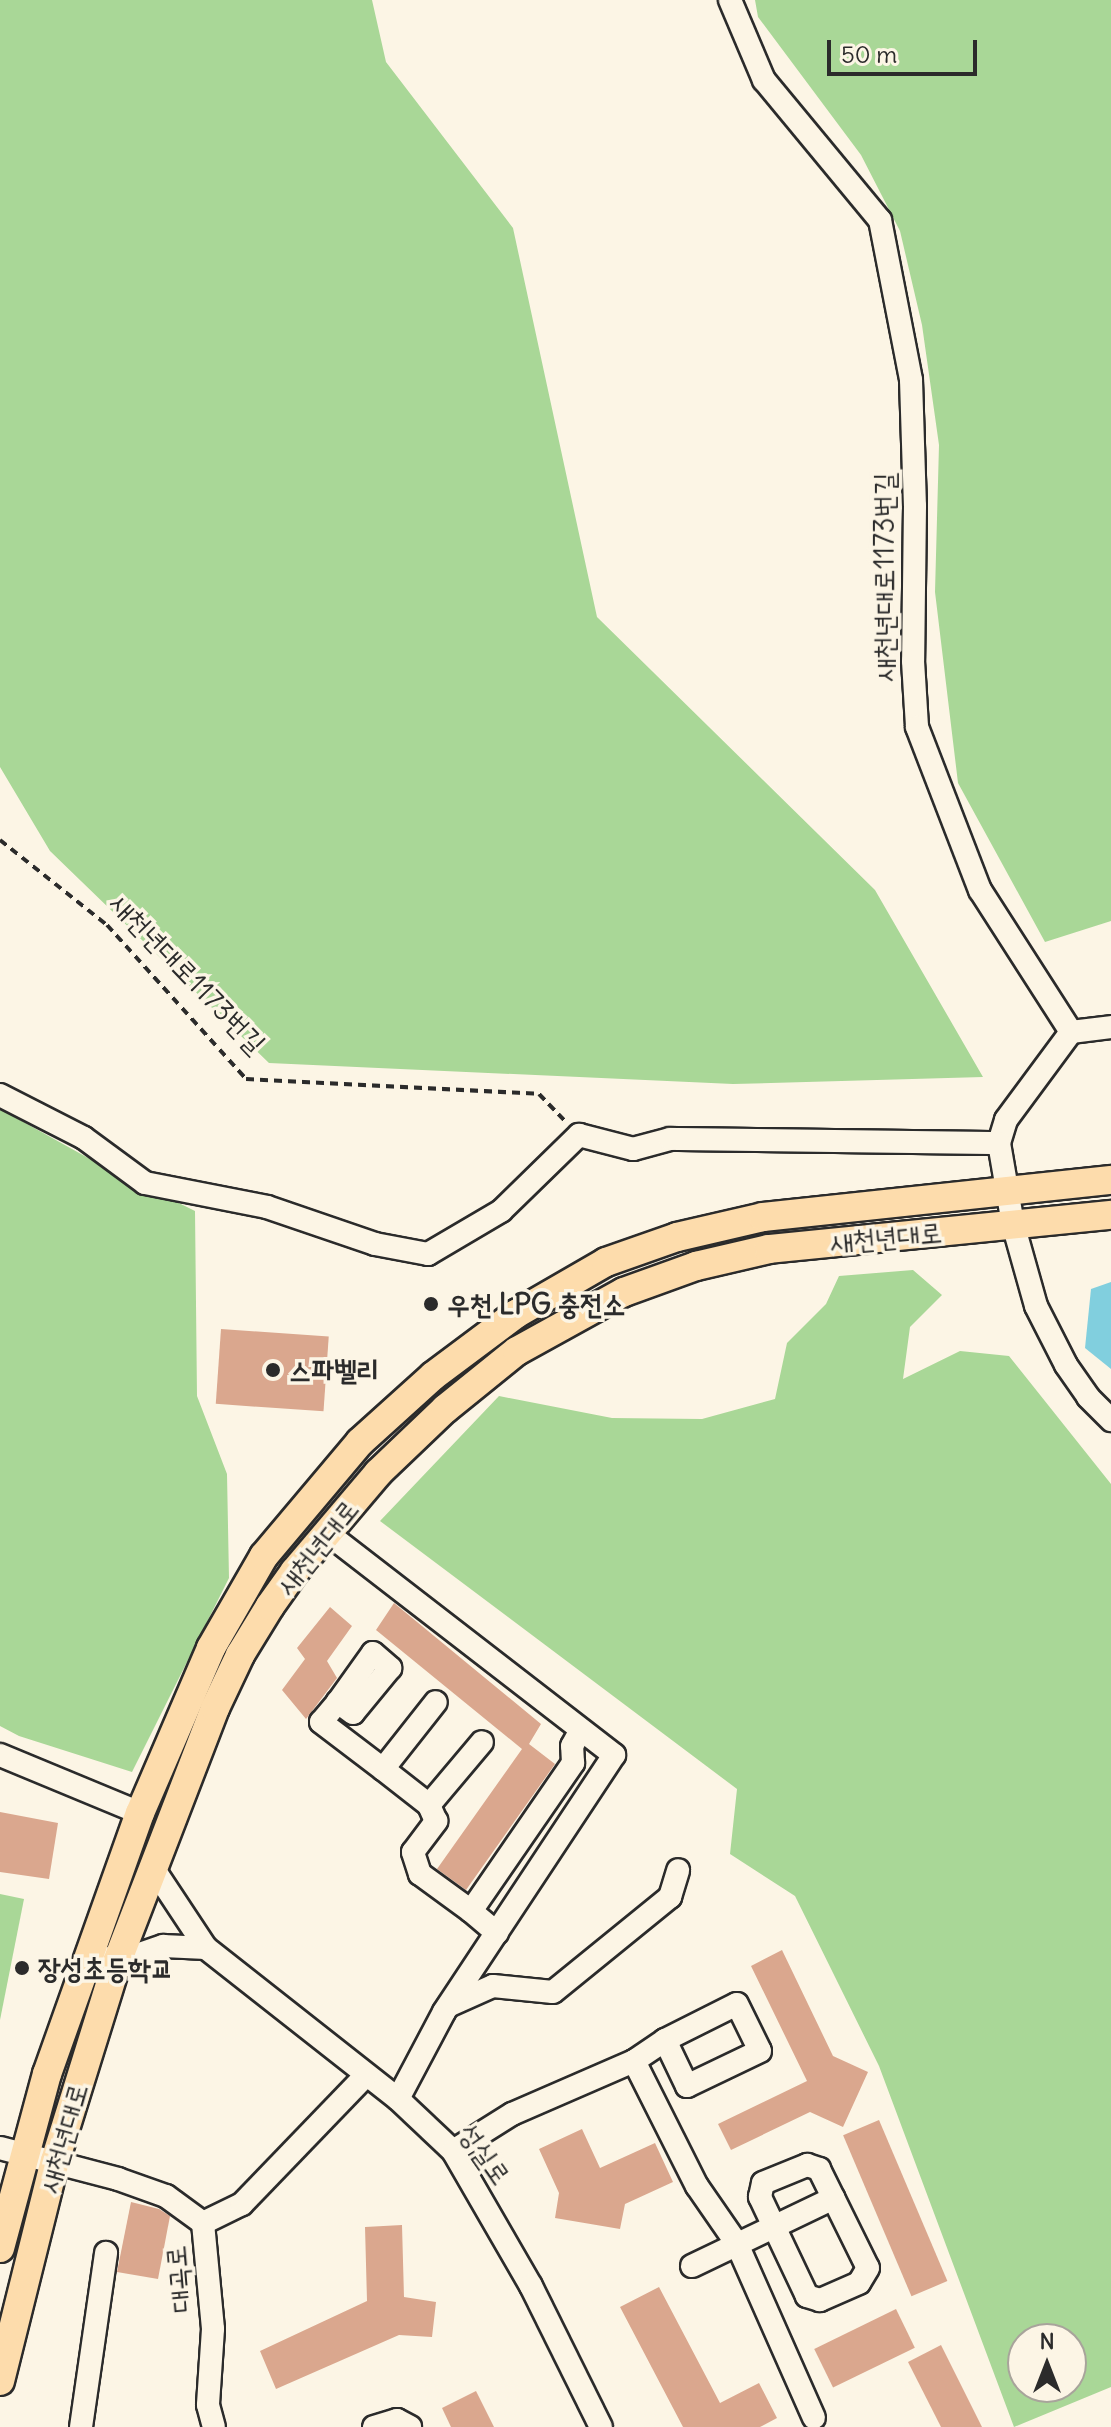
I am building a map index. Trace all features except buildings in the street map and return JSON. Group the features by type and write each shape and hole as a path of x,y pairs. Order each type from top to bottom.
{"main road":[{"name":"새천년대로","path":"0,2248 12,2151 90,1953 140,1813 211,1648 264,1556 360,1442 433,1376 516,1314 606,1262 677,1237 763,1217 900,1200 1111,1180"},
{"path":"900,1200 904,1234"},
{"name":"새천년대로","path":"0,2381 55,2161 117,1962 215,1708 240,1655 295,1571 378,1473 445,1409 517,1351 624,1292 696,1266 769,1249 1111,1215"}],"street":[{"name":"새천년대로1173번길","path":"730,0 764,80 880,220 911,380 915,506 913,661 917,727 980,890 1071,1032"},
{"path":"1111,1027 1071,1032 1006,1120 999,1143 1013,1224 1045,1328 1088,1397 1111,1420"},
{"path":"0,1095 84,1138 145,1183 267,1207 375,1244 428,1254 501,1211 579,1135 633,1149 670,1139 999,1143"},
{"path":"327,1533 614,1755 447,2007 398,2099"},
{"path":"338,1702 321,1722 429,1805 436,1821 413,1852 420,1874 497,1933"},
{"path":"383,1769 436,1702"},
{"path":"471,1911 573,1763 572,1746 581,1730"},
{"path":"429,1805 482,1742"},
{"path":"0,1755 140,1813"},
{"name":"성실로","path":"153,1868 206,1948 398,2099 453,2151 531,2286 601,2427"},
{"path":"447,2007 493,1986 553,1992 670,1897 678,1870"},
{"path":"90,1953 117,1962 163,1946 206,1948"},
{"path":"453,2151 512,2114 634,2061 665,2040"},
{"path":"634,2061 697,2186 737,2244 814,2418"},
{"path":"203,2223 242,2204 365,2076"},
{"name":"대곡로","path":"12,2151 55,2161 166,2196 203,2223 213,2329 208,2405 214,2427"},
{"path":"813,2165 834,2198 868,2268 859,2283 820,2300 807,2296 760,2197 763,2183 813,2165"},
{"path":"692,2266 834,2198"},
{"path":"81,2427 106,2253"},
{"path":"374,2427 397,2420 410,2427"}],"path":[{"name":"새천년대로1173번길","path":"0,840 107,925 246,1079 539,1094 579,1135"}],"green space":[{"path":"0,0 372,0 386,62 513,228 597,617 875,890 983,1077 733,1084 269,1063 50,851 0,767"},
{"path":"755,0 1111,0 1111,921 1045,942 958,783 935,592 939,445 922,325 900,231 861,155 758,17"},
{"path":"0,1109 90,1159 195,1211 197,1396 227,1474 229,1578 132,1772 19,1736 0,1726"},
{"path":"913,1270 942,1295 910,1327 903,1379 960,1351 1009,1356 1111,1484 1111,2387 1087,2397 1087,2323 1007,2323 1007,2403 1072,2403 1014,2427 879,2066 795,1896 730,1854 737,1789 380,1521 499,1396 612,1418 702,1419 775,1399 787,1343 826,1304 839,1276"},
{"path":"0,1894 24,1899 0,2020"}],"water":[{"path":"1111,1282 1111,1369 1085,1348 1091,1289"}],"place":[{"name":"우천 LPG 충전소","path":"431,1304"},
{"name":"스파벨리","path":"273,1370"},
{"name":"장성초등학교","path":"22,1968"}]}
